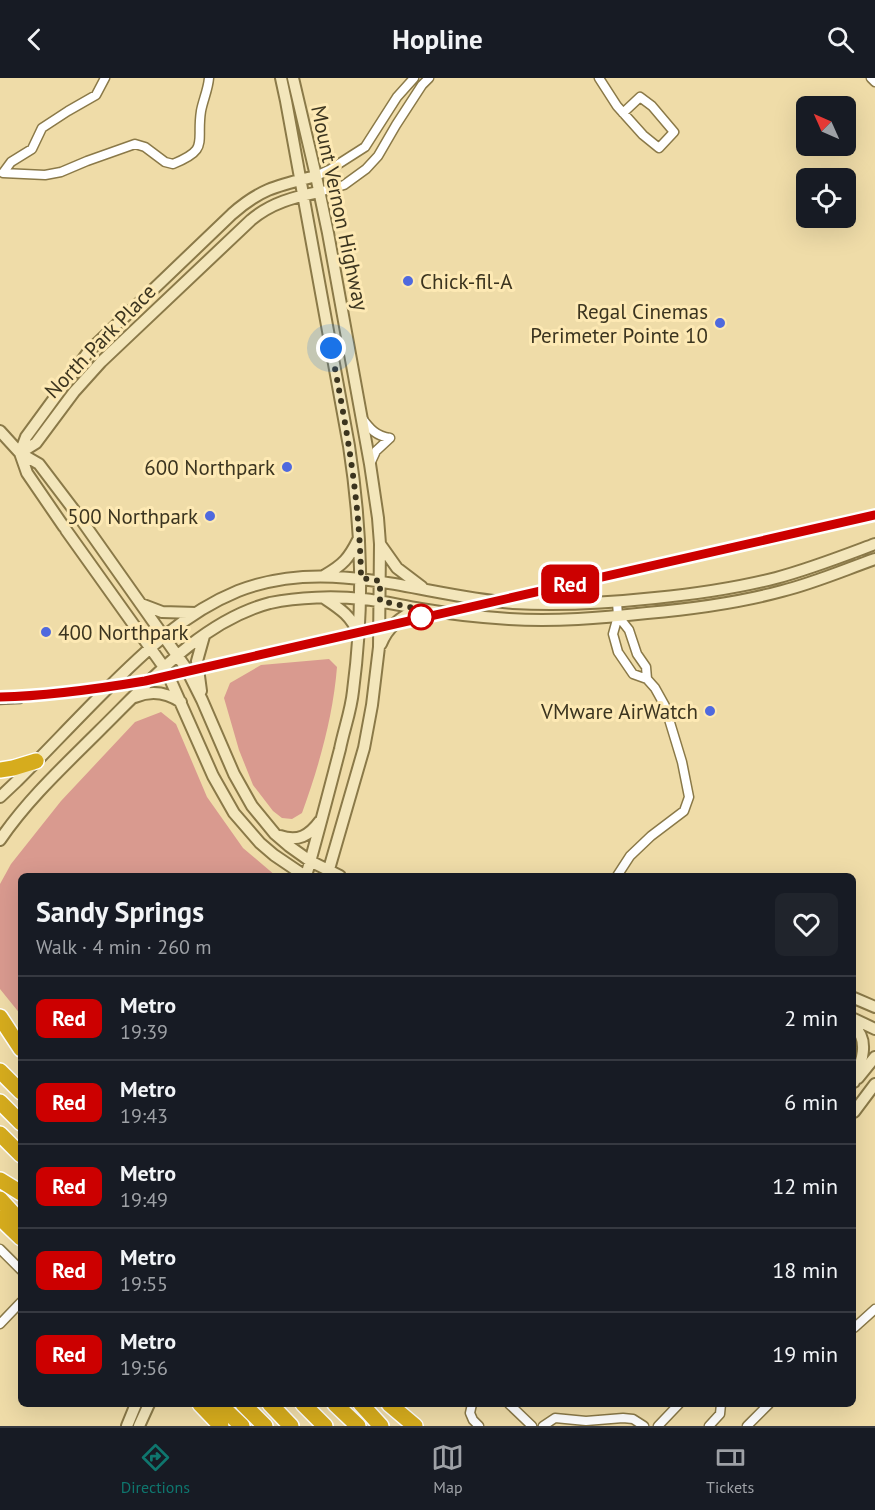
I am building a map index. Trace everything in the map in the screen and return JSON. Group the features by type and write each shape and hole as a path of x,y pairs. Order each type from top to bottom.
{"highway":[{"path":"0,770 36,761"},
{"path":"0,1017 18,1044"},
{"path":"0,1071 18,1089"},
{"path":"0,1102 18,1120"},
{"path":"0,1134 18,1152"},
{"path":"0,1180 18,1191"},
{"path":"0,1199 18,1219"},
{"path":"0,1218 18,1235"},
{"path":"203,1407 221,1426"},
{"path":"222,1407 242,1426"},
{"path":"246,1407 265,1426"},
{"path":"273,1407 291,1426"},
{"path":"306,1407 325,1426"},
{"path":"337,1407 358,1426"},
{"path":"364,1407 381,1426"},
{"path":"392,1407 414,1426"}],"main road":[{"name":"Mount Vernon Highway","path":"281,78 349,446 360,537 361,599 353,693 322,819 306,873"},
{"name":"Mount Vernon Highway","path":"293,78 316,176 370,464 380,544 381,618 372,705 364,748 328,873"},
{"name":"North Park Place","path":"20,453 26,437 89,351 218,227 253,196 280,185 316,176"},
{"name":"North Park Place","path":"20,453 36,443 74,392 101,362 255,216 268,207 319,192"},
{"path":"218,227 229,240"},
{"path":"0,431 20,453 39,464 177,654 202,700 252,806 277,835 328,873"},
{"path":"20,453 27,473 163,666 213,776 234,813 260,843 300,873"},
{"path":"325,576 345,562 360,537"},
{"path":"380,544 397,568 425,589"},
{"path":"0,797 149,647 196,612 249,588 284,579 325,576 361,578 512,603 551,605 617,602 689,594 765,580 795,573 875,544"},
{"path":"0,840 18,814 163,666 204,635 260,606 283,601 324,598 361,599 453,614 511,619 553,620 618,616 691,609 781,591 875,559"},
{"path":"324,598 349,617 359,636"},
{"path":"140,603 162,612 196,612"},
{"path":"379,647 392,626 419,609"},
{"path":"202,700 197,661 204,635"},
{"path":"132,699 142,694 156,693 169,695 181,702"},
{"path":"277,835 290,839 300,837 311,832 322,819"},
{"path":"856,999 875,1007"},
{"path":"856,1020 875,1029"},
{"path":"856,1028 862,1042 863,1056 856,1077"},
{"path":"856,1081 875,1057"},
{"path":"856,1109 875,1084"},
{"path":"856,1116 875,1096"},
{"path":"127,1426 135,1407"},
{"path":"139,1426 148,1407"}],"street":[{"path":"105,78 96,94 42,128 32,149 11,162 3,173 45,175 61,172 135,144 145,147 165,162 173,164 186,159 196,152 201,137 201,110 209,78"},
{"path":"316,176 365,147 397,97 414,78"},
{"path":"319,192 344,185 366,169 378,156 422,85 429,78"},
{"path":"599,78 617,106 623,113 643,135 659,148 674,132 652,106 640,97 623,113"},
{"path":"871,78 875,82"},
{"path":"361,417 375,433 390,438 376,451 370,464"},
{"path":"617,602 618,616 613,634 618,652 633,674 647,679 655,688 665,706 682,762 689,796 684,811 651,836 630,856 619,873"},
{"path":"618,616 629,630 637,654 646,667 647,679"},
{"path":"0,1250 18,1267"},
{"path":"0,1324 18,1305"},
{"path":"856,1326 875,1309"},
{"path":"471,1407 470,1413 479,1426"},
{"path":"512,1407 532,1426"},
{"path":"658,1426 676,1407"},
{"path":"709,1426 720,1414 721,1407"},
{"path":"747,1426 766,1407"},
{"path":"543,1426 555,1418 586,1421 623,1418 633,1419 644,1426"}],"shaded area":[{"path":"329,659 337,667 329,723 319,759 302,813 292,819 282,818 273,811 253,785 239,750 224,698 230,683 261,665"},
{"path":"161,712 176,724 207,797 243,848 272,873 18,873 18,1011 0,989 0,884 11,864 61,801 135,722"}],"railway":[{"path":"0,703 21,702"}],"metro line":[{"name":"Red","path":"0,697 63,693 145,681 875,515"}],"place":[{"name":"Chick-fil-A","path":"408,281"},
{"name":"Regal Cinemas Perimeter Pointe 10","path":"720,323"},
{"name":"600 Northpark","path":"287,467"},
{"name":"500 Northpark","path":"210,516"},
{"name":"400 Northpark","path":"46,632"},
{"name":"VMware AirWatch","path":"710,711"}],"route":[{"path":"331,348 355,485 361,578 380,581 380,601 419,609 421,617"}]}
